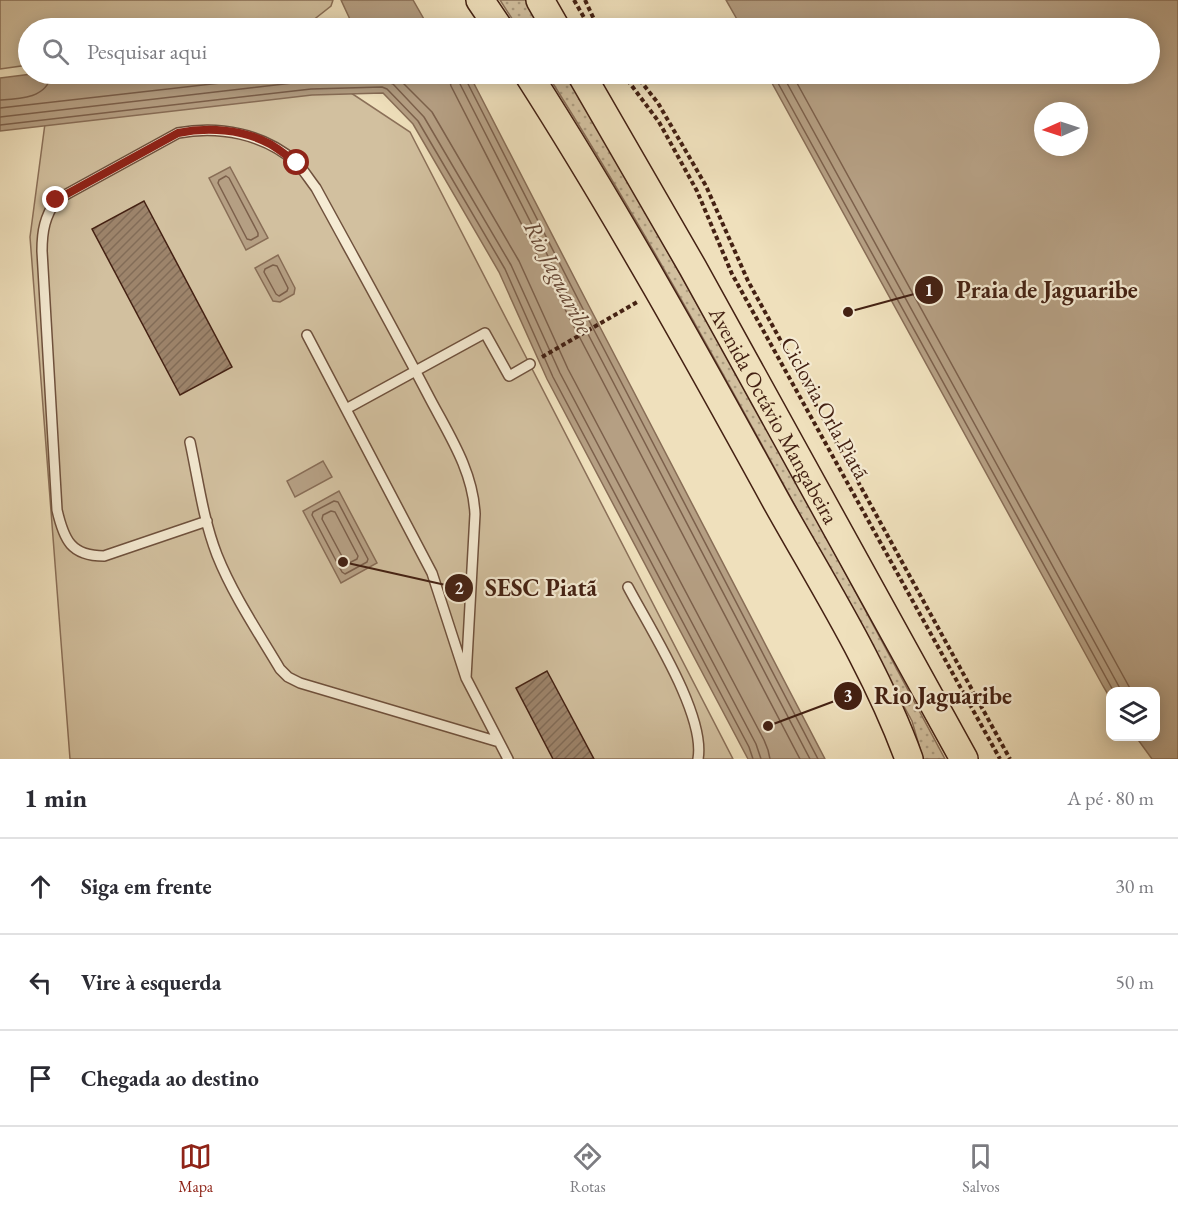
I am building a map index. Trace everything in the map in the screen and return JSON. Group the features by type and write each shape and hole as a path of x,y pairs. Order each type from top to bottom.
{"main road":[{"path":"480,0 492,18"},
{"path":"540,0 550,18"},
{"name":"Avenida Octávio Mangabeira","path":"534,84 585,164 744,443 885,700 909,759"},
{"name":"Avenida Octávio Mangabeira","path":"587,84 693,268 964,759"}],"lane":[{"path":"207,521 104,556 88,556 75,548 62,533 57,510 42,251 42,233 46,216 56,200 178,133 197,129 220,130 268,143 297,163 316,188 468,473 474,494 475,514 466,678"},
{"path":"346,410 485,333 508,376 530,364"},
{"path":"307,335 432,573 466,678 508,759"},
{"path":"190,442 207,521 227,579 280,669 288,677 300,683 499,742"},
{"path":"628,587 688,700 697,735 698,759"}],"path":[{"path":"574,0 584,18"},
{"path":"585,0 593,18"},
{"name":"Ciclovia Orla Piatã","path":"630,84 659,122 697,190 732,274 1000,759"},
{"path":"643,84 658,103 706,186 748,281 1010,759"},
{"path":"530,364 625,309"}],"shaded area":[{"path":"0,0 333,0 331,6 316,18 18,18 18,66 0,69"},
{"path":"500,0 528,0 538,18 512,18"},
{"path":"308,84 338,84 410,132 733,759 70,759 30,237 46,116"},
{"path":"553,84 574,84 796,481 945,759 923,759 912,721 689,313"}],"water":[{"path":"341,0 413,0 423,18 349,18"},
{"path":"726,0 1178,0 1178,759 1152,759 1139,741 1160,741 1160,687 1106,687 1106,691 772,84 1160,84 1160,18 736,18"},
{"path":"18,76 18,84 474,84 825,759 748,759 547,379 499,272 413,124 383,93 312,95 0,131 0,78"},
{"path":"230,167 268,238 246,250 209,178"},
{"path":"278,255 295,288 294,294 280,302 273,301 255,268"},
{"path":"323,461 332,477 295,497 287,481"},
{"path":"339,491 377,563 341,583 303,511"}],"building":[{"path":"144,201 232,367 180,395 92,229"},
{"path":"547,671 594,759 553,759 516,688"}],"place":[{"name":"Praia de Jaguaribe","path":"848,312"},
{"name":"SESC Piatã","path":"343,562"},
{"name":"Rio Jaguaribe","path":"768,726"}],"route":[{"path":"56,200 178,133 197,129 220,130 268,143 297,163"}]}
